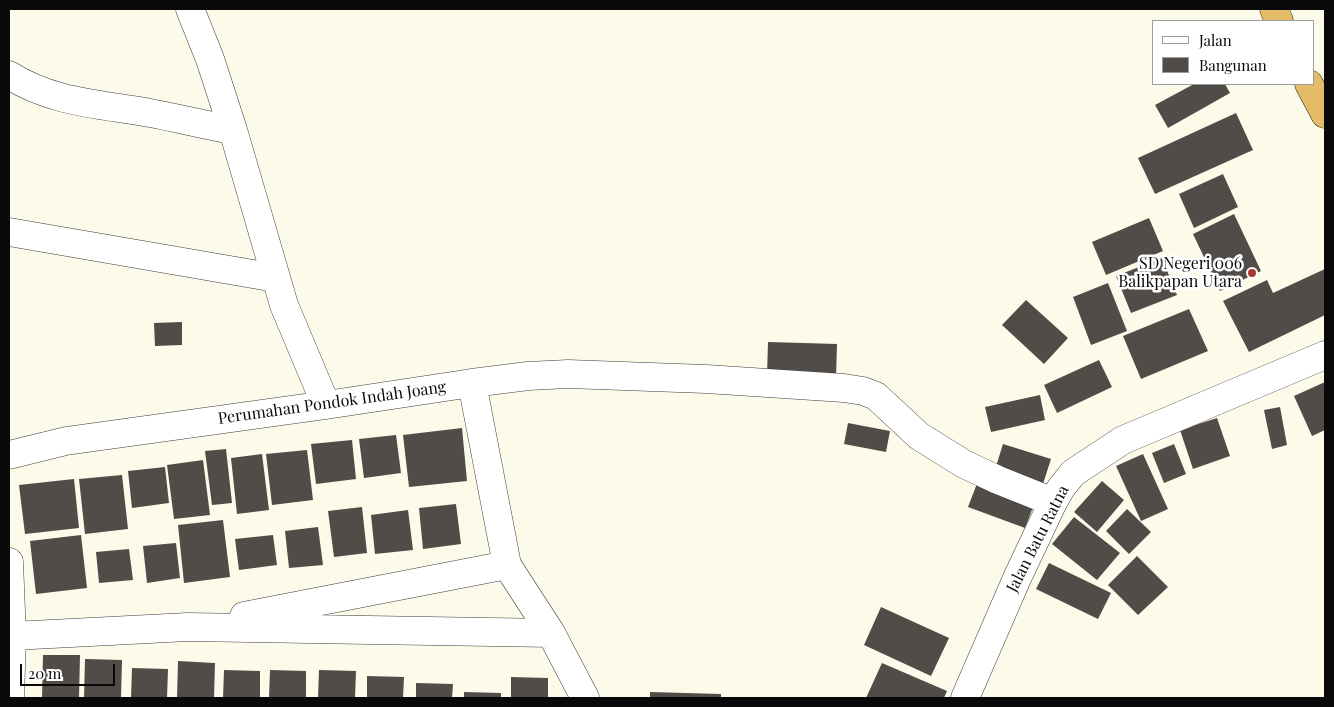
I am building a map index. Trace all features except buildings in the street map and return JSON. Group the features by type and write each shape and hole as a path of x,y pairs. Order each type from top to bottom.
{"highway":[{"path":"1310,85 1325,114"}],"street":[{"path":"190,9 210,59 233,130 284,304 326,405"},
{"path":"9,75 22,84 48,95 233,130"},
{"path":"9,232 276,278"},
{"name":"Jalan Batu Ratna","path":"966,698 1018,576 1053,502 1073,473 1123,440 1325,355"},
{"name":"Perumahan Pondok Indah Joang","path":"9,455 66,441 528,376 568,374 706,379 844,388 863,391 876,396 919,436 964,464 1053,502"},
{"path":"472,383 508,565 552,633 585,698"},
{"path":"9,562 12,636 10,698"},
{"path":"188,627 508,565"},
{"path":"12,636 188,627 552,633"}],"place":[{"name":"SD Negeri 006 Balikpapan Utara","path":"1252,273"}]}
